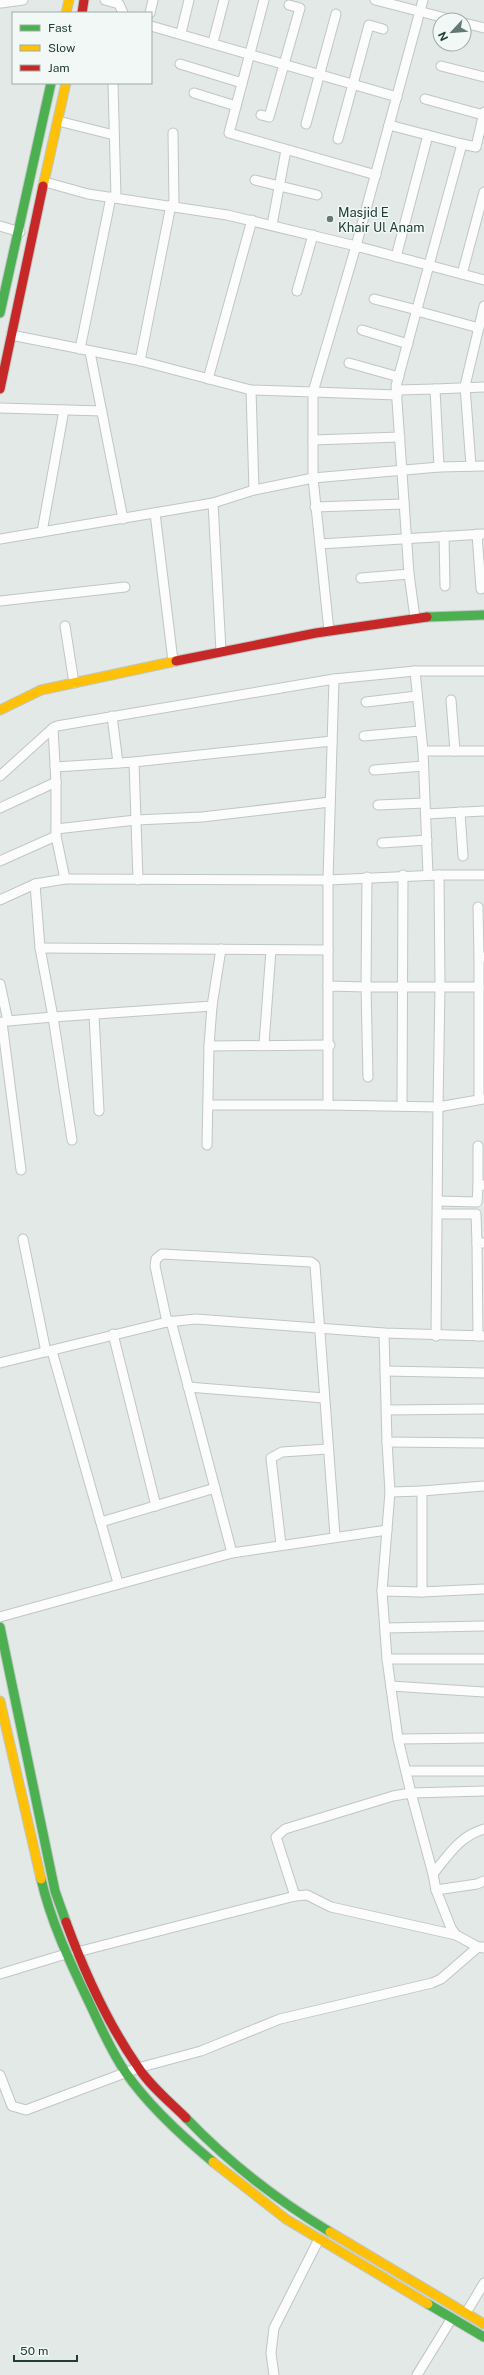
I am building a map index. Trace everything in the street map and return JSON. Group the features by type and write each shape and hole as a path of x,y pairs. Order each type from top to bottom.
{"street":[{"path":"1,2 23,0"},
{"path":"66,12 69,0"},
{"path":"82,12 84,0"},
{"path":"105,0 120,4 123,12"},
{"path":"150,12 153,0"},
{"path":"181,33 189,0"},
{"path":"213,42 224,0"},
{"path":"264,0 228,133 376,176"},
{"path":"329,631 313,478 313,392 376,176 423,0"},
{"path":"378,1 432,14"},
{"path":"261,114 269,117 300,8 289,5"},
{"path":"306,124 336,14"},
{"path":"338,140 370,25 383,29"},
{"path":"472,25 484,28"},
{"path":"152,26 213,42 397,97"},
{"path":"180,64 242,83"},
{"path":"441,66 484,77"},
{"path":"0,313 2,297 20,232 51,84"},
{"path":"0,389 66,84"},
{"path":"80,350 114,197 113,84"},
{"path":"194,92 236,106"},
{"path":"389,125 480,148 484,114 425,98"},
{"path":"58,121 114,134"},
{"path":"140,361 172,205 173,133"},
{"path":"396,257 428,135"},
{"path":"415,618 409,574 397,392 399,377 462,144"},
{"path":"272,225 286,150"},
{"path":"255,180 317,195"},
{"path":"45,182 88,194 172,205 252,220 484,280"},
{"path":"462,274 484,192"},
{"path":"208,379 252,220"},
{"path":"0,226 20,232"},
{"path":"297,291 313,235"},
{"path":"374,299 479,328"},
{"path":"471,466 465,386 484,306"},
{"path":"362,330 408,344"},
{"path":"11,335 140,361 251,390 397,392 465,386 484,387"},
{"path":"90,352 123,519"},
{"path":"349,363 399,377"},
{"path":"435,389 439,467"},
{"path":"251,390 254,490"},
{"path":"0,408 102,411"},
{"path":"42,532 64,410"},
{"path":"313,440 400,437"},
{"path":"0,539 123,519 213,502 254,490 313,478 439,467 484,466"},
{"path":"213,502 221,651"},
{"path":"315,507 404,504"},
{"path":"155,513 173,662"},
{"path":"320,544 407,537 481,534 481,589"},
{"path":"444,536 445,586"},
{"path":"361,578 409,574"},
{"path":"0,601 125,587"},
{"path":"0,710 41,690 221,651 329,631 415,618 484,615"},
{"path":"65,626 74,682"},
{"path":"0,776 53,728 61,725 334,679 415,671 484,670"},
{"path":"415,671 423,751 428,875"},
{"path":"328,1105 330,1045 328,986 328,880 334,679"},
{"path":"366,702 417,696"},
{"path":"451,700 455,751"},
{"path":"112,716 118,763"},
{"path":"53,728 56,782 56,833 65,879"},
{"path":"364,736 420,731"},
{"path":"55,766 134,762 332,741"},
{"path":"423,751 484,751"},
{"path":"134,762 138,880"},
{"path":"374,770 423,766"},
{"path":"0,808 56,782"},
{"path":"0,861 56,833 136,820 202,817 330,802"},
{"path":"378,805 425,803"},
{"path":"426,814 484,811"},
{"path":"460,812 463,856"},
{"path":"382,843 427,840"},
{"path":"402,1105 403,875"},
{"path":"0,900 35,884 65,879 328,880 403,875 484,875"},
{"path":"436,1336 440,987 439,875"},
{"path":"367,877 366,987 368,1077"},
{"path":"35,884 40,948 53,1017 72,1140"},
{"path":"208,1105 402,1105 438,1107 481,1098 482,1013 479,987 482,957 478,908"},
{"path":"40,948 328,950"},
{"path":"207,1145 209,1046 212,1006 221,949"},
{"path":"264,1044 271,950"},
{"path":"0,984 3,1022 21,1170"},
{"path":"328,986 479,987"},
{"path":"3,1022 212,1006"},
{"path":"94,1015 99,1110"},
{"path":"209,1046 264,1044 330,1045"},
{"path":"438,1201 477,1202 481,1185 478,1146"},
{"path":"0,1363 113,1334 169,1322 196,1319 384,1334 481,1336 481,1243 476,1214 438,1214"},
{"path":"23,1239 49,1351 101,1522 118,1584"},
{"path":"232,1553 155,1266 156,1260 164,1253 314,1263 316,1268 324,1398 335,1536"},
{"path":"113,1334 156,1506"},
{"path":"384,1334 390,1492 382,1592 387,1660 398,1739 411,1793 436,1890 451,1928 456,1935"},
{"path":"385,1371 484,1373"},
{"path":"188,1387 324,1398"},
{"path":"387,1410 484,1410"},
{"path":"387,1442 484,1443"},
{"path":"281,1545 271,1458 282,1452 328,1449"},
{"path":"390,1492 484,1486"},
{"path":"101,1522 215,1488"},
{"path":"422,1491 422,1592"},
{"path":"0,1617 232,1553 335,1536 387,1530"},
{"path":"382,1592 484,1589"},
{"path":"385,1628 484,1626"},
{"path":"0,1627 55,1891 77,1952 100,2001 138,2068 197,2130 244,2175 301,2215 484,2324"},
{"path":"387,1660 484,1659"},
{"path":"391,1686 484,1692"},
{"path":"0,1701 49,1912 66,1954 111,2049 127,2074 181,2135 286,2219 484,2337"},
{"path":"398,1739 484,1738"},
{"path":"406,1771 484,1771"},
{"path":"295,1896 276,1837 278,1833 379,1800 411,1793 484,1791"},
{"path":"433,1874 458,1842 468,1835 484,1829"},
{"path":"436,1890 482,1885"},
{"path":"0,2075 12,2106 26,2110 127,2074 138,2068 195,2053 280,2019 432,1983 441,1979 482,1947 456,1935 331,1907 307,1895 295,1896 77,1952"},
{"path":"0,1974 66,1954"},
{"path":"274,2375 271,2353 274,2328 319,2239"},
{"path":"466,2313 484,2283"},
{"path":"417,2375 452,2318"}],"traffic: fast":[{"path":"0,313 51,84"},
{"path":"427,617 484,615"},
{"path":"0,1627 55,1891 66,1922"},
{"path":"41,1879 55,1926 67,1955 120,2064 155,2109 213,2162"},
{"path":"186,2118 202,2135 254,2180 272,2194 330,2232"},
{"path":"428,2304 484,2337"}],"traffic: slow":[{"path":"66,12 69,0"},
{"path":"43,186 66,84"},
{"path":"0,710 41,690 176,661"},
{"path":"0,1701 41,1879"},
{"path":"213,2162 286,2219 428,2304"},
{"path":"330,2232 484,2324"}],"traffic: jam":[{"path":"82,12 84,0"},
{"path":"0,389 43,186"},
{"path":"176,661 316,633 427,617"},
{"path":"66,1922 98,1997 127,2050 148,2081 186,2118"}],"place":[{"name":"Masjid E Khair Ul Anam","path":"330,219"}]}
